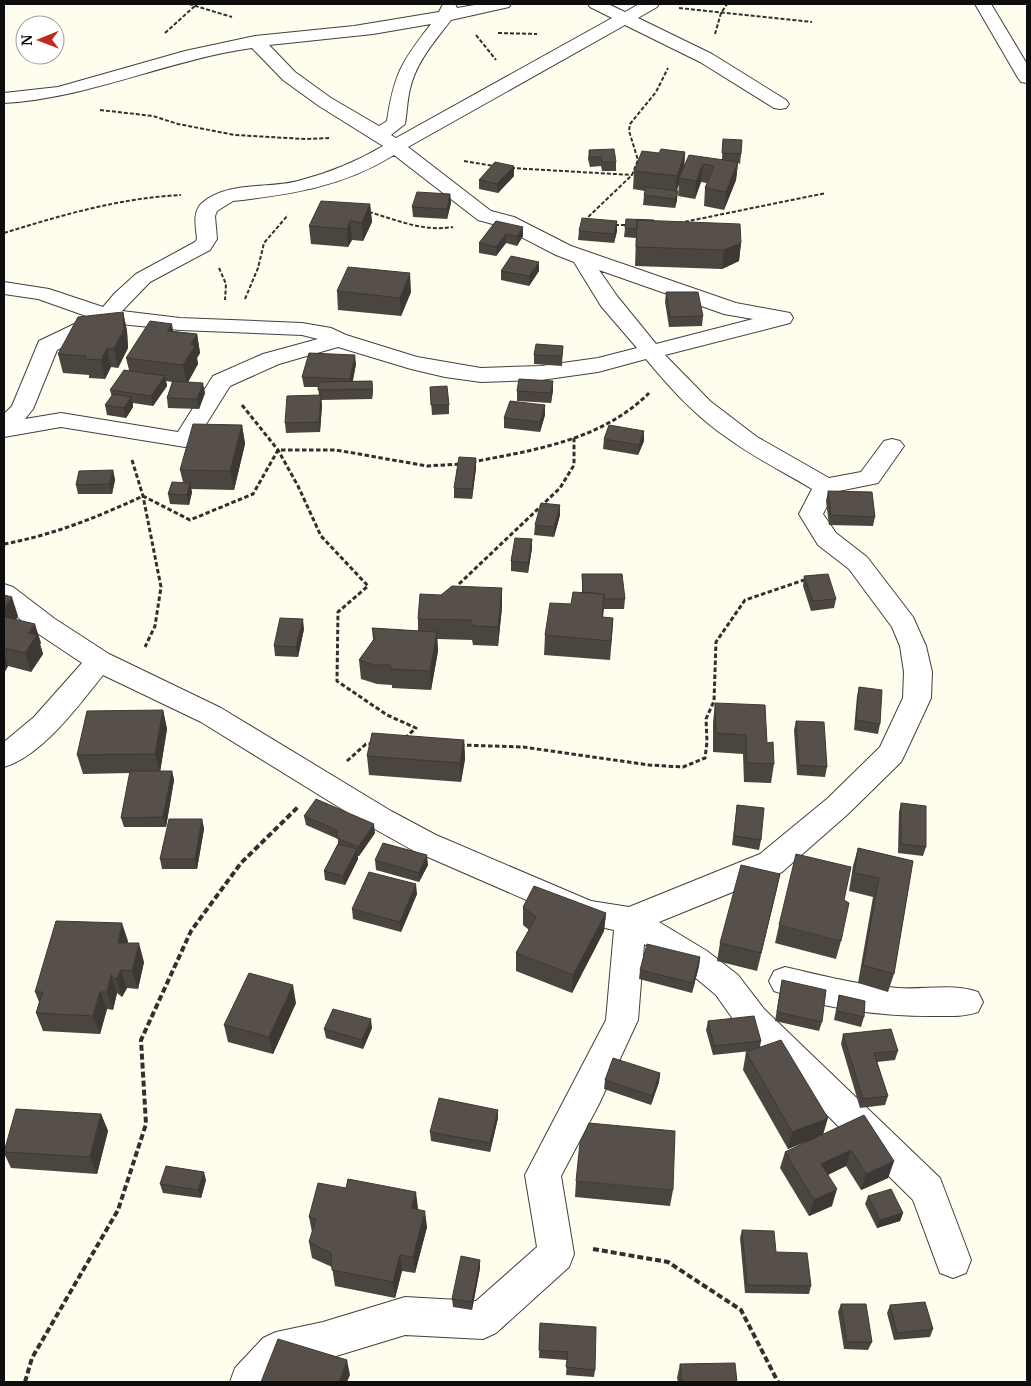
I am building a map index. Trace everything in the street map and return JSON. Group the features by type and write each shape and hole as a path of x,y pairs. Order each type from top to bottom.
{"street":[{"path":"334,28 383,18 503,4"},
{"path":"596,4 706,58 780,104"},
{"path":"4,426 22,409 47,346 107,316 143,278 193,253 202,246 207,239 205,216 208,208 216,202 229,196 299,188 322,182 373,160 403,153 595,33 650,4"},
{"path":"983,4 1019,51 1027,78"},
{"path":"379,134 396,124 401,89 406,74 415,56 448,10"},
{"path":"4,98 44,95 106,80 180,56 255,41 354,31 448,10"},
{"path":"4,288 42,294 107,316 180,324 302,329 323,333 338,340 411,362 445,370 481,374 541,373 659,361 782,318 732,309 558,250 498,217 485,216 379,134 325,102 289,76 255,41"},
{"path":"582,258 601,293 659,361 723,425 751,443 825,486 869,478 892,446"},
{"path":"4,430 61,420 185,440 221,381 271,359 338,340"},
{"path":"630,920 771,863 838,806 891,754 917,698 918,672 913,646 904,624 858,563 827,539 812,514 825,486"},
{"path":"4,593 46,626 99,661 130,678 211,716 381,819 426,843 588,913 630,920 696,960 727,985 752,1019 928,1190 953,1260"},
{"path":"4,756 20,746 56,714 99,661"},
{"path":"249,1382 276,1351 323,1341 405,1316 483,1320 556,1254 543,1174 587,1092 622,1020 630,920"},
{"path":"785,981 846,996 900,1002 967,1002"}],"path":[{"path":"650,4 812,22"},
{"path":"434,30 484,33"},
{"path":"494,33 595,33"},
{"path":"591,224 581,224 632,176 638,160 629,131 630,124 646,107 662,84 673,56 668,39"},
{"path":"98,109 153,116 178,124 235,134 305,139 361,137 379,134"},
{"path":"403,153 498,166"},
{"path":"507,168 632,176"},
{"path":"675,224 826,192"},
{"path":"4,233 60,216 157,196 229,196"},
{"path":"223,325 246,297 258,268 264,243 291,211"},
{"path":"367,212 442,230 498,217"},
{"path":"610,225 635,225"},
{"path":"193,253 212,262 219,268 226,280 227,290 223,325"},
{"path":"470,463 574,438 598,430 623,418 641,403 659,361"},
{"path":"221,381 278,450 298,486 321,536 368,586 338,612 337,682 387,715 416,728 404,738"},
{"path":"459,584 560,488 574,465 574,438"},
{"path":"278,450 336,450 427,466 462,464"},
{"path":"143,496 190,520 253,494 278,450"},
{"path":"4,544 62,530 96,518 143,496"},
{"path":"130,678 155,626 161,587 143,496"},
{"path":"451,745 523,746 683,767 705,758 707,742 706,720 714,701 716,642 745,600 858,563"},
{"path":"25,1382 32,1358 118,1210 146,1124 141,1040 191,931 241,863 322,784 366,744 383,744"},
{"path":"556,1254 572,1246 668,1262 741,1310 778,1382"}],"building":[{"path":"723,139 742,140 741,154 722,153"},
{"path":"614,149 616,162 602,162 601,157 590,157 589,150"},
{"path":"661,149 685,152 677,176 634,171 642,151 659,153"},
{"path":"689,155 738,162 726,192 705,188 714,166 703,164 696,181 679,178"},
{"path":"495,162 514,166 497,184 479,180"},
{"path":"646,187 678,191 675,199 644,195"},
{"path":"417,192 450,194 447,209 412,207"},
{"path":"321,201 370,204 362,223 350,221 347,229 309,226"},
{"path":"582,218 617,221 614,234 579,231"},
{"path":"626,219 654,221 637,220 637,229 625,228"},
{"path":"637,220 740,224 741,243 724,250 636,247"},
{"path":"496,221 523,227 517,236 506,234 496,247 479,243"},
{"path":"511,256 539,262 529,276 501,271"},
{"path":"348,267 410,273 400,298 337,291"},
{"path":"666,292 698,292 703,316 670,317"},
{"path":"123,312 124,329 114,349 107,348 101,360 85,359 86,356 58,354 78,317"},
{"path":"150,321 172,324 167,331 197,334 191,344 195,346 183,365 126,358"},
{"path":"536,344 563,346 562,356 534,355"},
{"path":"309,353 355,355 350,379 302,377"},
{"path":"124,370 165,376 151,396 110,390"},
{"path":"519,379 553,381 551,393 517,391"},
{"path":"173,381 203,383 197,399 167,398"},
{"path":"372,381 372,389 318,390 319,382"},
{"path":"447,386 449,405 431,405 430,387"},
{"path":"113,394 131,397 124,408 105,405"},
{"path":"321,395 319,422 285,423 287,396"},
{"path":"510,401 545,405 540,422 504,418"},
{"path":"193,424 242,425 230,471 180,470"},
{"path":"609,425 644,431 639,445 604,439"},
{"path":"459,457 476,458 472,489 454,488"},
{"path":"113,470 109,484 76,485 79,471"},
{"path":"172,482 190,483 187,495 168,494"},
{"path":"828,491 872,492 875,517 831,515"},
{"path":"541,503 560,505 554,527 535,525"},
{"path":"515,538 532,539 528,563 511,561"},
{"path":"582,574 622,574 625,599 604,599 604,594 583,592"},
{"path":"828,574 836,599 813,601 804,576"},
{"path":"452,586 502,588 498,627 473,626 471,620 418,619 420,594 441,595"},
{"path":"573,592 604,594 602,617 613,618 611,641 545,635 550,603 571,604"},
{"path":"4,595 12,597 4,609"},
{"path":"5,617 35,624 28,633 37,635 25,653 4,648"},
{"path":"280,618 303,619 296,647 274,646"},
{"path":"372,628 437,632 430,671 391,669 390,665 375,665 359,660 375,638"},
{"path":"859,687 882,690 880,724 856,720"},
{"path":"715,703 765,705 767,743 773,742 774,764 747,763 746,735 716,733"},
{"path":"163,710 155,754 77,755 87,711"},
{"path":"796,721 824,722 827,767 799,765"},
{"path":"372,733 464,740 460,763 367,756"},
{"path":"130,771 172,771 163,817 121,818"},
{"path":"316,799 374,824 358,847 337,838 337,830 304,816"},
{"path":"901,803 926,806 926,847 901,844"},
{"path":"737,805 764,808 761,840 734,836"},
{"path":"169,819 202,819 195,859 160,859"},
{"path":"383,843 427,855 419,873 375,860"},
{"path":"338,844 357,849 343,876 324,871"},
{"path":"858,848 913,861 894,974 863,965 879,878 854,873"},
{"path":"796,854 851,867 844,900 849,903 841,941 779,925"},
{"path":"741,865 780,874 761,953 720,943"},
{"path":"369,872 416,884 400,922 352,909"},
{"path":"534,886 606,913 573,975 516,953 536,917 523,907"},
{"path":"56,921 122,923 118,943 139,943 132,971 121,970 116,979 111,975 107,992 100,992 93,1016 36,1013 43,992 35,992"},
{"path":"647,944 700,957 693,983 640,970"},
{"path":"249,973 293,985 269,1037 224,1025"},
{"path":"782,980 826,990 822,1022 777,1012"},
{"path":"839,995 865,1001 864,1017 837,1011"},
{"path":"333,1009 371,1019 362,1040 324,1029"},
{"path":"754,1016 761,1041 714,1046 708,1021"},
{"path":"891,1029 898,1051 874,1053 888,1096 863,1099 843,1034"},
{"path":"781,1040 828,1118 792,1132 746,1052"},
{"path":"613,1058 660,1073 652,1096 605,1080"},
{"path":"439,1098 498,1110 490,1143 430,1132"},
{"path":"16,1109 101,1114 90,1157 4,1152"},
{"path":"864,1115 894,1161 866,1174 851,1150 821,1164 837,1189 814,1200 785,1152"},
{"path":"589,1123 675,1131 673,1190 576,1181 580,1143"},
{"path":"166,1166 204,1172 198,1190 160,1184"},
{"path":"348,1179 416,1192 411,1208 425,1211 413,1257 400,1255 393,1282 332,1270 331,1253 309,1242 316,1219 309,1217 318,1183 346,1188"},
{"path":"891,1189 903,1213 880,1220 868,1196"},
{"path":"742,1230 774,1231 776,1252 807,1253 811,1286 747,1285"},
{"path":"461,1256 480,1260 472,1302 452,1299"},
{"path":"925,1302 933,1329 897,1333 890,1305"},
{"path":"841,1304 866,1304 872,1342 847,1342"},
{"path":"540,1323 596,1327 595,1370 566,1367 568,1352 539,1350"},
{"path":"278,1339 347,1360 339,1382 261,1382"},
{"path":"735,1363 737,1382 682,1382 680,1364"}]}
